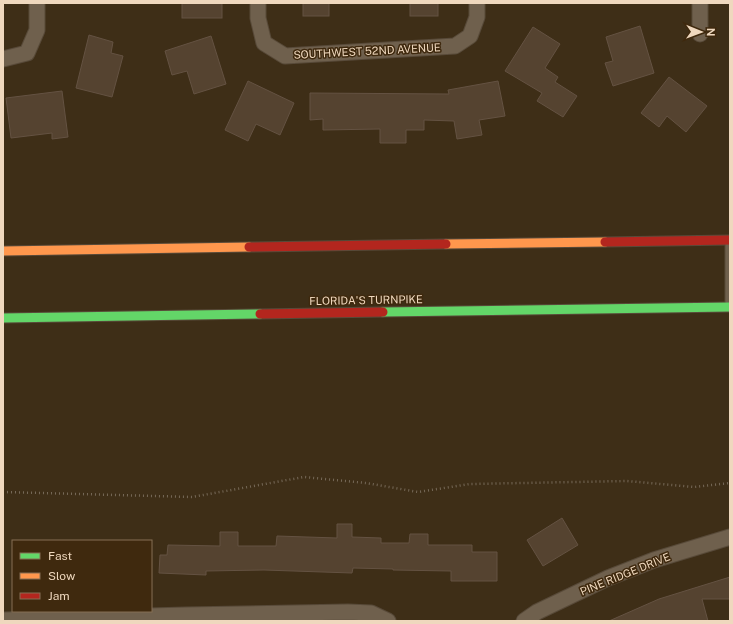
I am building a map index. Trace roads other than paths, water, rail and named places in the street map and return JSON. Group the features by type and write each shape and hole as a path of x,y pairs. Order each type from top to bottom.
{"highway":[{"path":"3,251 730,240"},
{"name":"FLORIDA'S TURNPIKE","path":"3,318 729,307"}],"street":[{"path":"3,59 27,53 37,30 37,3"},
{"name":"SOUTHWEST 52ND AVENUE","path":"258,3 258,18 264,43 285,56 455,46 470,36 477,17 477,3"},
{"path":"700,3 700,34"},
{"name":"PINE RIDGE DRIVE","path":"524,621 537,612 608,578 654,560 730,537"},
{"path":"3,620 186,618 371,613 388,621"}],"lane":[{"path":"729,307 730,240"}]}
